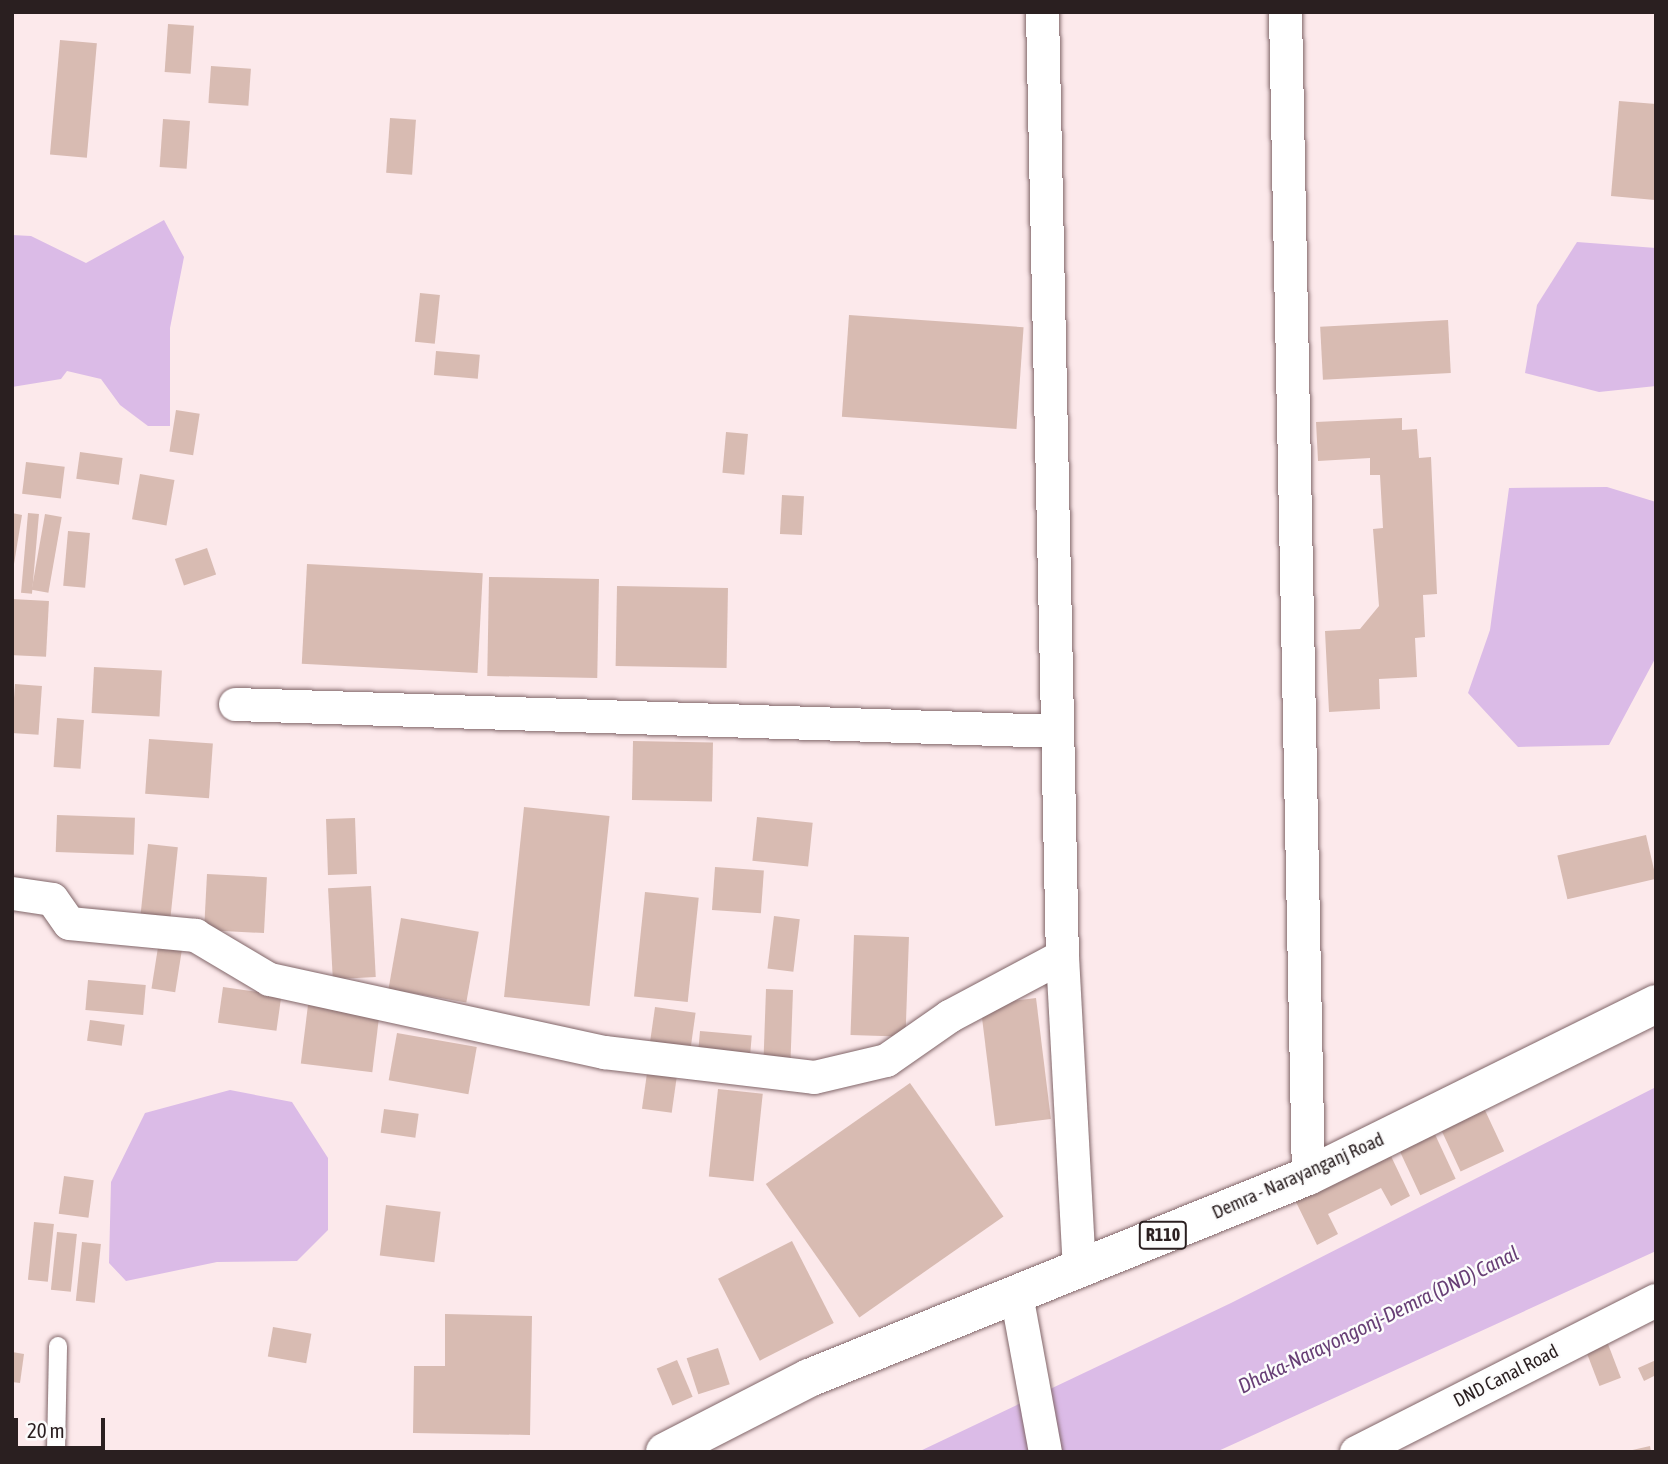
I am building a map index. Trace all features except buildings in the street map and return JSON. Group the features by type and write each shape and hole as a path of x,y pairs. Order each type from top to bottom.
{"main road":[{"name":"Demra - Narayanganj Road","path":"665,1452 809,1378 1308,1176 1656,1003"}],"street":[{"path":"1042,12 1062,956 1079,1269"},
{"path":"1285,12 1308,1176"},
{"path":"235,704 1057,731"},
{"path":"12,894 52,898 69,923 195,935 269,979 604,1052 814,1077 886,1060 949,1016 1062,956"},
{"path":"1017,1294 1045,1452"},
{"name":"DND Canal Road","path":"1356,1452 1656,1300"}],"lane":[{"path":"57,1452 58,1346"}],"water":[{"path":"164,220 184,257 170,328 170,426 148,426 120,405 101,379 67,371 61,379 12,387 12,235 31,236 86,263"},
{"path":"1577,242 1656,248 1656,386 1599,392 1525,373 1537,305"},
{"path":"1607,487 1656,502 1656,657 1609,745 1518,747 1468,693 1490,630 1509,488"},
{"name":"Dhaka-Narayongonj-Demra (DND) Canal","path":"1656,1087 1656,1251 1216,1452 918,1452 1231,1303"},
{"path":"230,1090 292,1102 328,1158 328,1230 297,1261 217,1262 126,1281 109,1263 111,1182 145,1113"}]}
